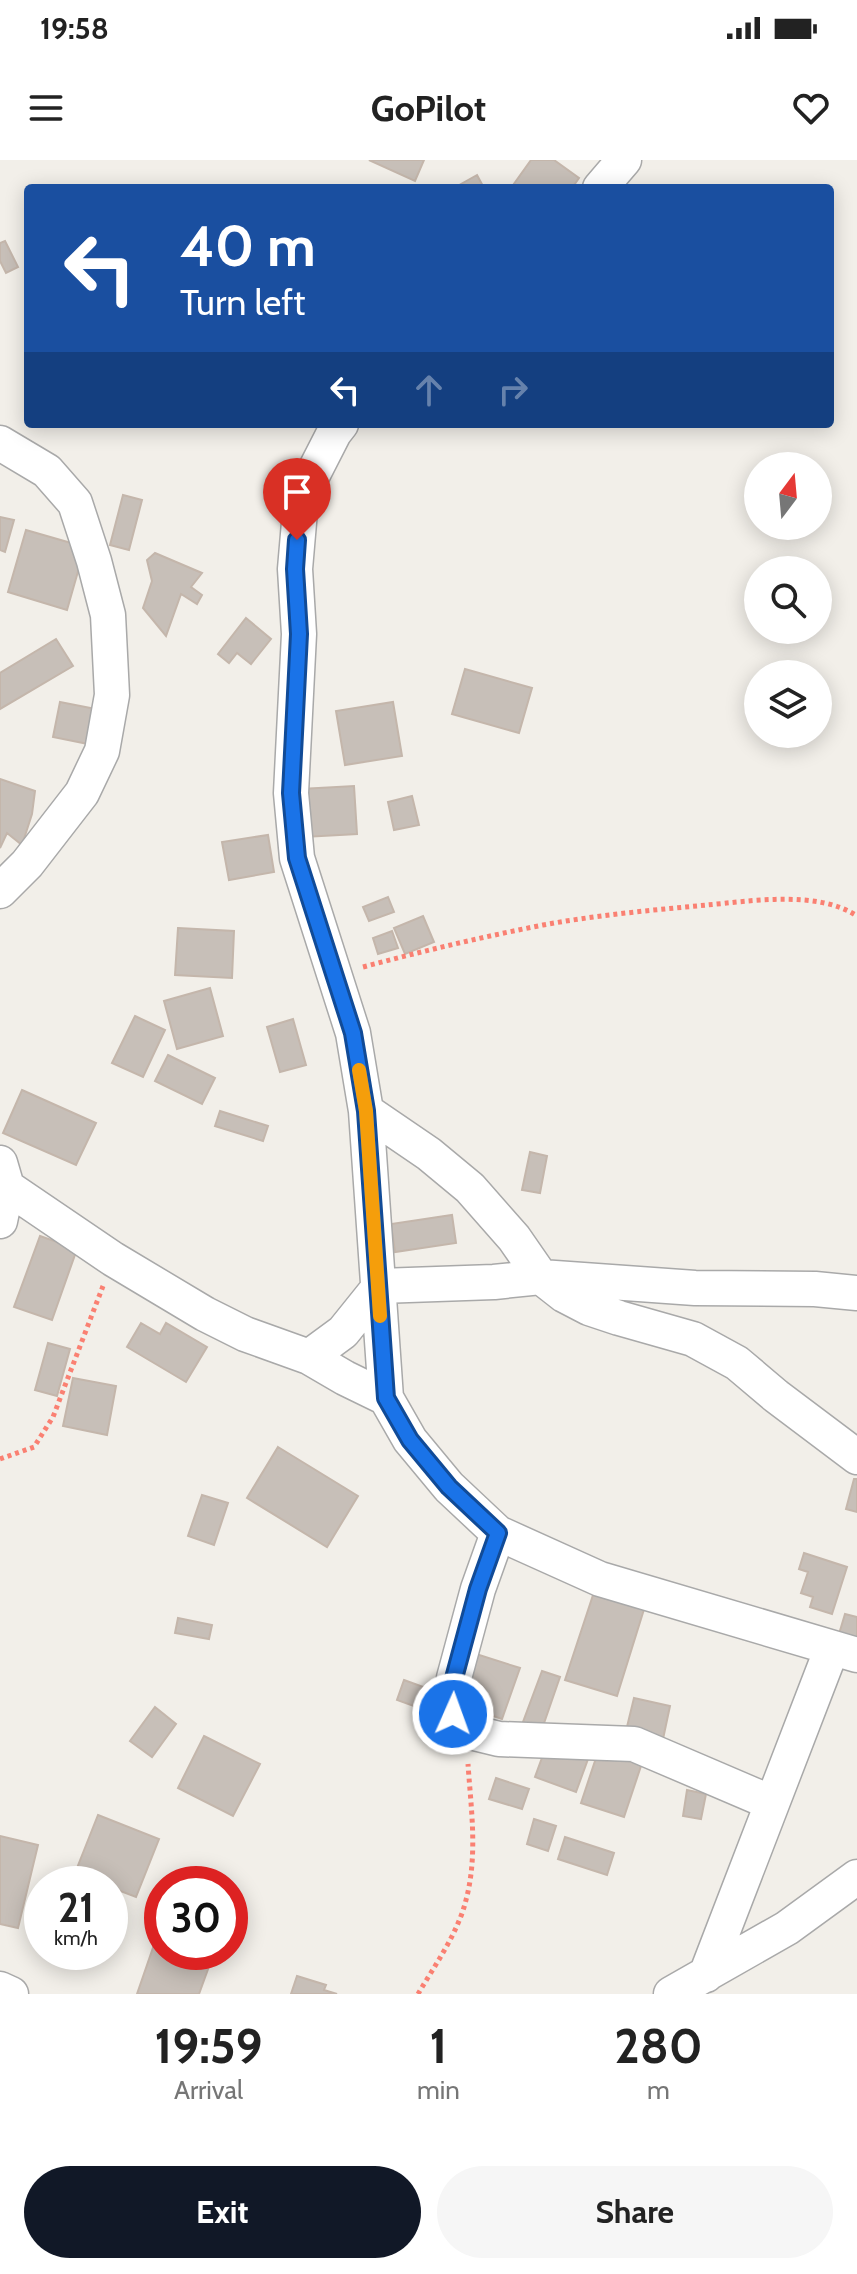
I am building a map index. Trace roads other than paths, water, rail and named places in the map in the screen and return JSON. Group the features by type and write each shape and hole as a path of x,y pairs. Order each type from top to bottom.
{"street":[{"path":"603,184 624,160"},
{"path":"338,428 311,478 300,511 295,569 299,634 291,793 297,858 353,1033 366,1111 386,1398 410,1440 449,1487 498,1533 600,1579 844,1651 772,1803 706,1975"},
{"path":"0,443 47,471 75,503 108,615 112,695 102,751 82,793 27,864 0,891"},
{"path":"366,1111 429,1154 470,1188 514,1238 541,1277 564,1295 589,1308 693,1339 737,1363 857,1457"},
{"path":"4,1175 113,1259 205,1314 245,1334 309,1357 386,1398"},
{"path":"0,1221 4,1175"},
{"path":"309,1357 343,1332 380,1286 541,1277 695,1288 815,1289 857,1293"},
{"path":"498,1533 478,1589 454,1678 453,1714 466,1731 499,1739 634,1744 772,1803"},
{"path":"671,1994 787,1928 857,1877"},
{"path":"0,1989 11,1994"}]}
